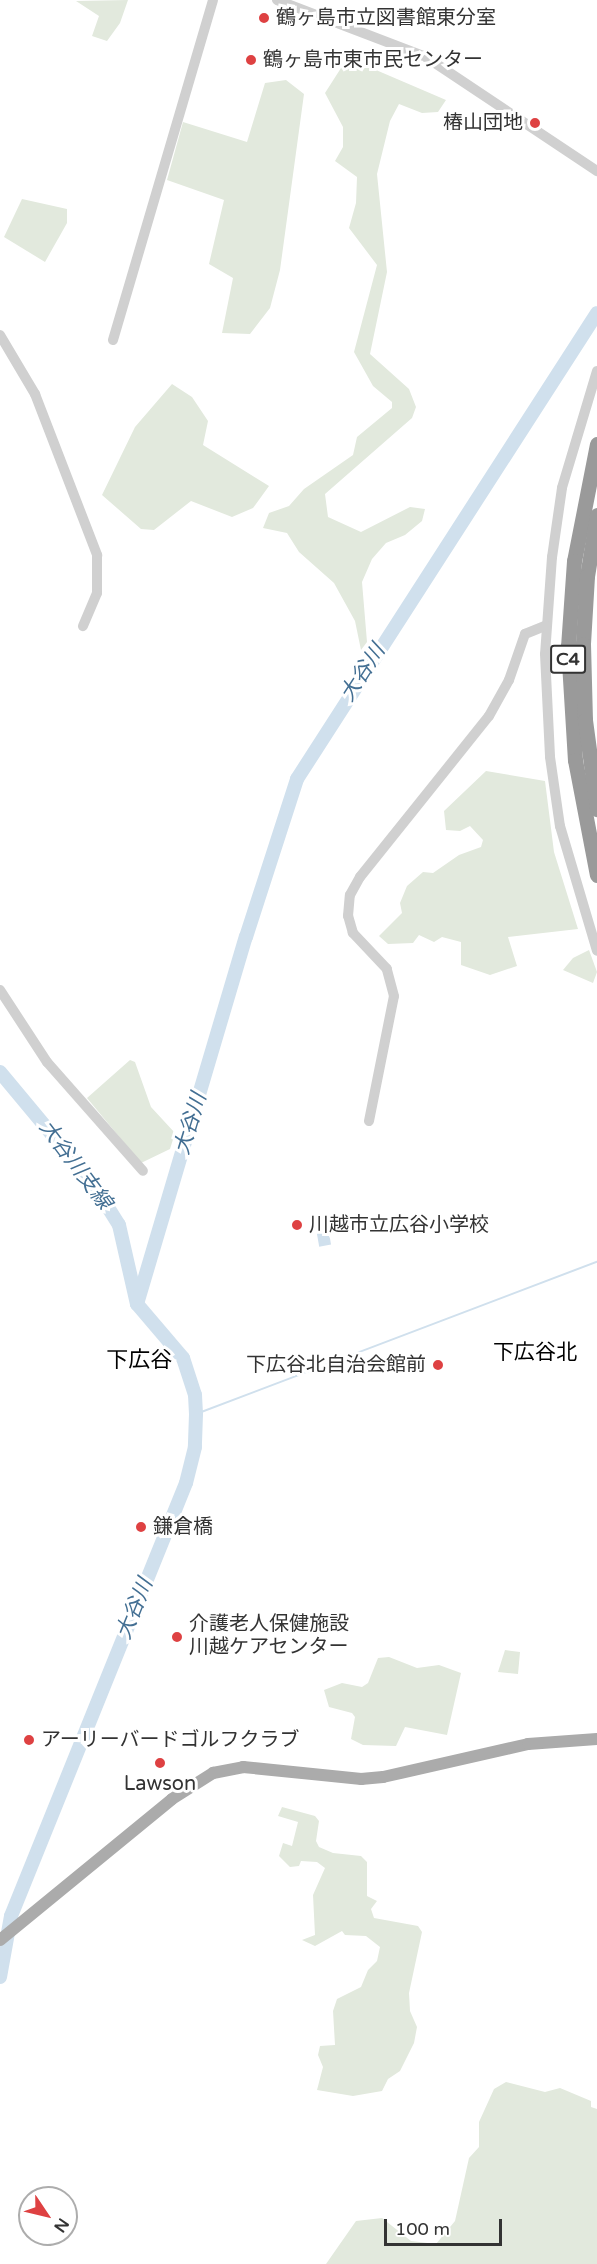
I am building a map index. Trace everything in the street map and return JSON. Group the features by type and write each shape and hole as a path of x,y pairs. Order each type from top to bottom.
{"highway":[{"name":"C4","path":"597,444 574,561 568,646 575,760 597,875"},
{"name":"C4","path":"597,515 587,576 583,644 585,720 597,809"}],"main road":[{"path":"0,1940 172,1799 213,1773 243,1767 361,1779 528,1744 597,1739"}],"street":[{"path":"113,340 213,0"},
{"path":"277,0 426,57 597,171"},
{"path":"0,335 35,394 97,555 97,593 83,626"},
{"path":"597,372 562,488 545,626 550,757 560,826 597,951"},
{"path":"369,1121 394,996 387,969 353,933 348,916 350,895 360,877 499,701 525,634 545,626"},
{"path":"0,990 47,1062 143,1171"}],"shaded area":[{"path":"128,0 120,23 107,41 92,36 99,16 76,1"},
{"path":"355,61 446,100 438,112 422,113 399,104 390,121 377,174 387,272 370,354 409,389 416,407 412,418 325,494 328,517 361,532 410,507 425,509 422,521 405,535 386,543 372,559 362,582 367,642 361,650 355,621 334,583 299,552 287,533 263,528 269,513 289,506 304,489 353,455 357,437 392,408 392,402 373,386 354,352 377,265 349,228 356,203 357,177 335,161 343,147 343,127 325,93 341,68"},
{"path":"286,80 304,94 280,270 270,308 250,334 222,333 233,278 209,264 224,200 167,180 183,122 247,142 265,83"},
{"path":"22,199 67,209 67,223 45,262 4,237"},
{"path":"172,384 192,397 208,421 203,445 269,486 253,508 232,517 191,501 154,530 141,529 102,495 135,427"},
{"path":"486,771 545,781 554,852 578,929 508,937 517,966 490,975 461,965 461,942 442,937 434,942 419,935 413,943 388,944 379,936 402,913 400,903 407,886 423,872 433,873 459,855 481,847 483,840 470,826 460,831 446,830 444,811"},
{"path":"589,950 597,972 593,983 563,970 573,958"},
{"path":"130,1060 135,1062 151,1107 175,1133 170,1149 141,1163 87,1098"},
{"path":"505,1650 520,1652 518,1674 498,1672"},
{"path":"389,1657 417,1668 439,1665 461,1673 447,1735 405,1727 396,1746 363,1745 351,1739 355,1717 352,1713 329,1707 324,1690 342,1683 362,1687 368,1683 378,1658"},
{"path":"282,1807 315,1816 319,1821 316,1841 319,1847 333,1853 361,1856 367,1862 367,1896 377,1901 371,1909 374,1918 418,1926 422,1932 409,1993 410,2011 417,2027 414,2043 400,2071 388,2079 382,2091 353,2096 317,2090 323,2067 318,2055 320,2046 335,2045 333,2011 337,1999 361,1987 368,1970 377,1961 380,1947 366,1936 345,1935 342,1931 315,1946 302,1940 315,1935 313,1895 325,1868 317,1862 301,1861 299,1866 290,1867 279,1856 283,1843 292,1846 298,1822 278,1816"},
{"path":"506,2082 545,2092 560,2088 591,2101 591,2107 597,2109 597,2264 326,2264 356,2221 382,2218 411,2241 436,2244 455,2221 469,2158 479,2147 479,2122 494,2089"}],"water":[{"path":"326,1216 331,1245 319,1247 314,1218"}],"waterway":[{"name":"大谷川","path":"137,1304 246,937 297,779 597,313"},
{"name":"大谷川","path":"0,1072 94,1185 119,1225 137,1304 183,1358 195,1395 196,1414 195,1447 186,1483 11,1916 0,1977"},
{"path":"196,1414 597,1262"}],"place":[{"name":"鶴ヶ島市立図書館東分室","path":"264,18"},
{"name":"鶴ヶ島市東市民センター","path":"251,60"},
{"name":"椿山団地","path":"535,123"},
{"name":"川越市立広谷小学校","path":"297,1225"},
{"name":"下広谷北自治会館前","path":"438,1365"},
{"name":"鎌倉橋","path":"141,1527"},
{"name":"介護老人保健施設 川越ケアセンター","path":"177,1637"},
{"name":"アーリーバードゴルフクラブ","path":"29,1740"},
{"name":"Lawson","path":"160,1763"}],"district":[{"name":"下広谷北","path":"535,1353"},
{"name":"下広谷","path":"139,1361"}],"water label":[{"name":"大谷川支線","path":"75,1165"}]}
